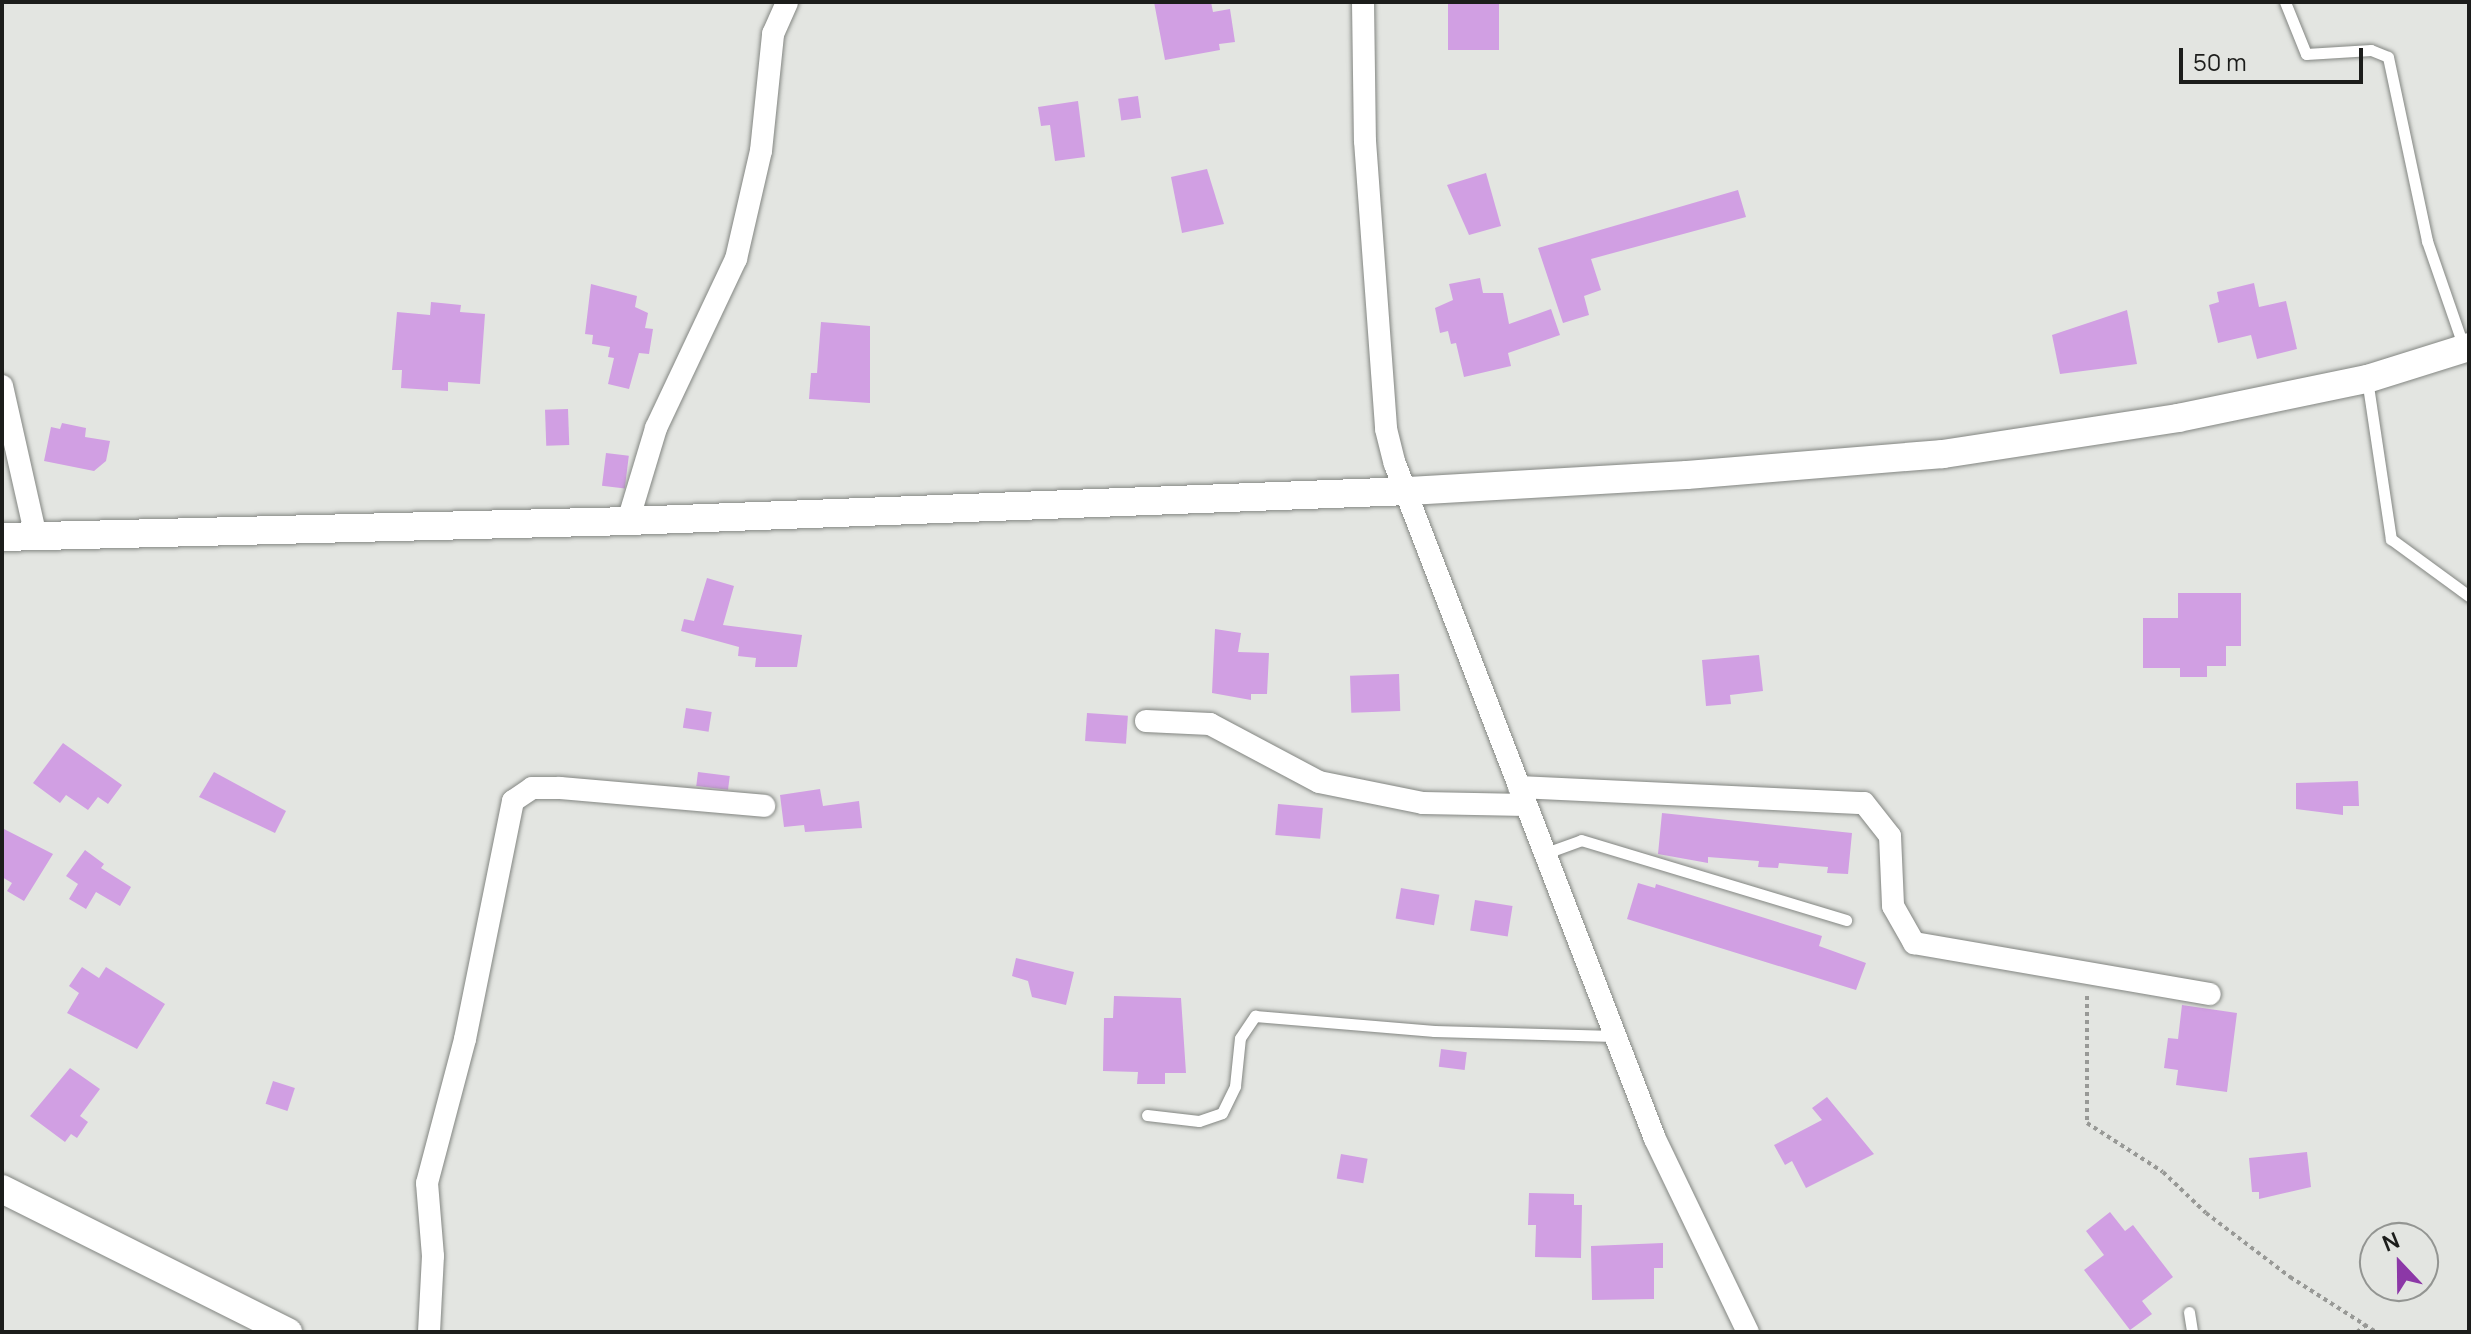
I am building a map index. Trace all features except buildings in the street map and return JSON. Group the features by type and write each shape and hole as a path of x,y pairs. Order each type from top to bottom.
{"street":[{"path":"628,521 656,428 736,259 761,151 773,34 787,2"},
{"path":"1363,2 1365,141 1386,429 1655,1139 1748,1332"},
{"path":"2,537 628,521 1409,491 1943,454 2178,418 2367,379 2467,348"},
{"path":"2,386 36,537"},
{"path":"1146,721 1210,724 1319,782 1423,803 1523,796 1864,803 1890,836 1893,906 1914,943 2210,994"},
{"path":"429,1332 433,1256 427,1183 465,1039 513,801 532,788 560,788 764,806"},
{"path":"2,1189 288,1332"}],"lane":[{"path":"2285,2 2306,54 2371,50 2388,57 2427,241 2467,348"},
{"path":"2367,379 2391,539 2469,596"},
{"path":"1546,853 1581,840 1846,920"},
{"path":"1147,1115 1199,1121 1222,1113 1235,1086 1240,1038 1255,1016 1476,1033 1614,1036"},
{"path":"2189,1312 2192,1332"}],"path":[{"path":"2087,974 2087,1123 2163,1172 2206,1213 2290,1277 2376,1332"},
{"path":"2357,1332 2367,1324"}]}
